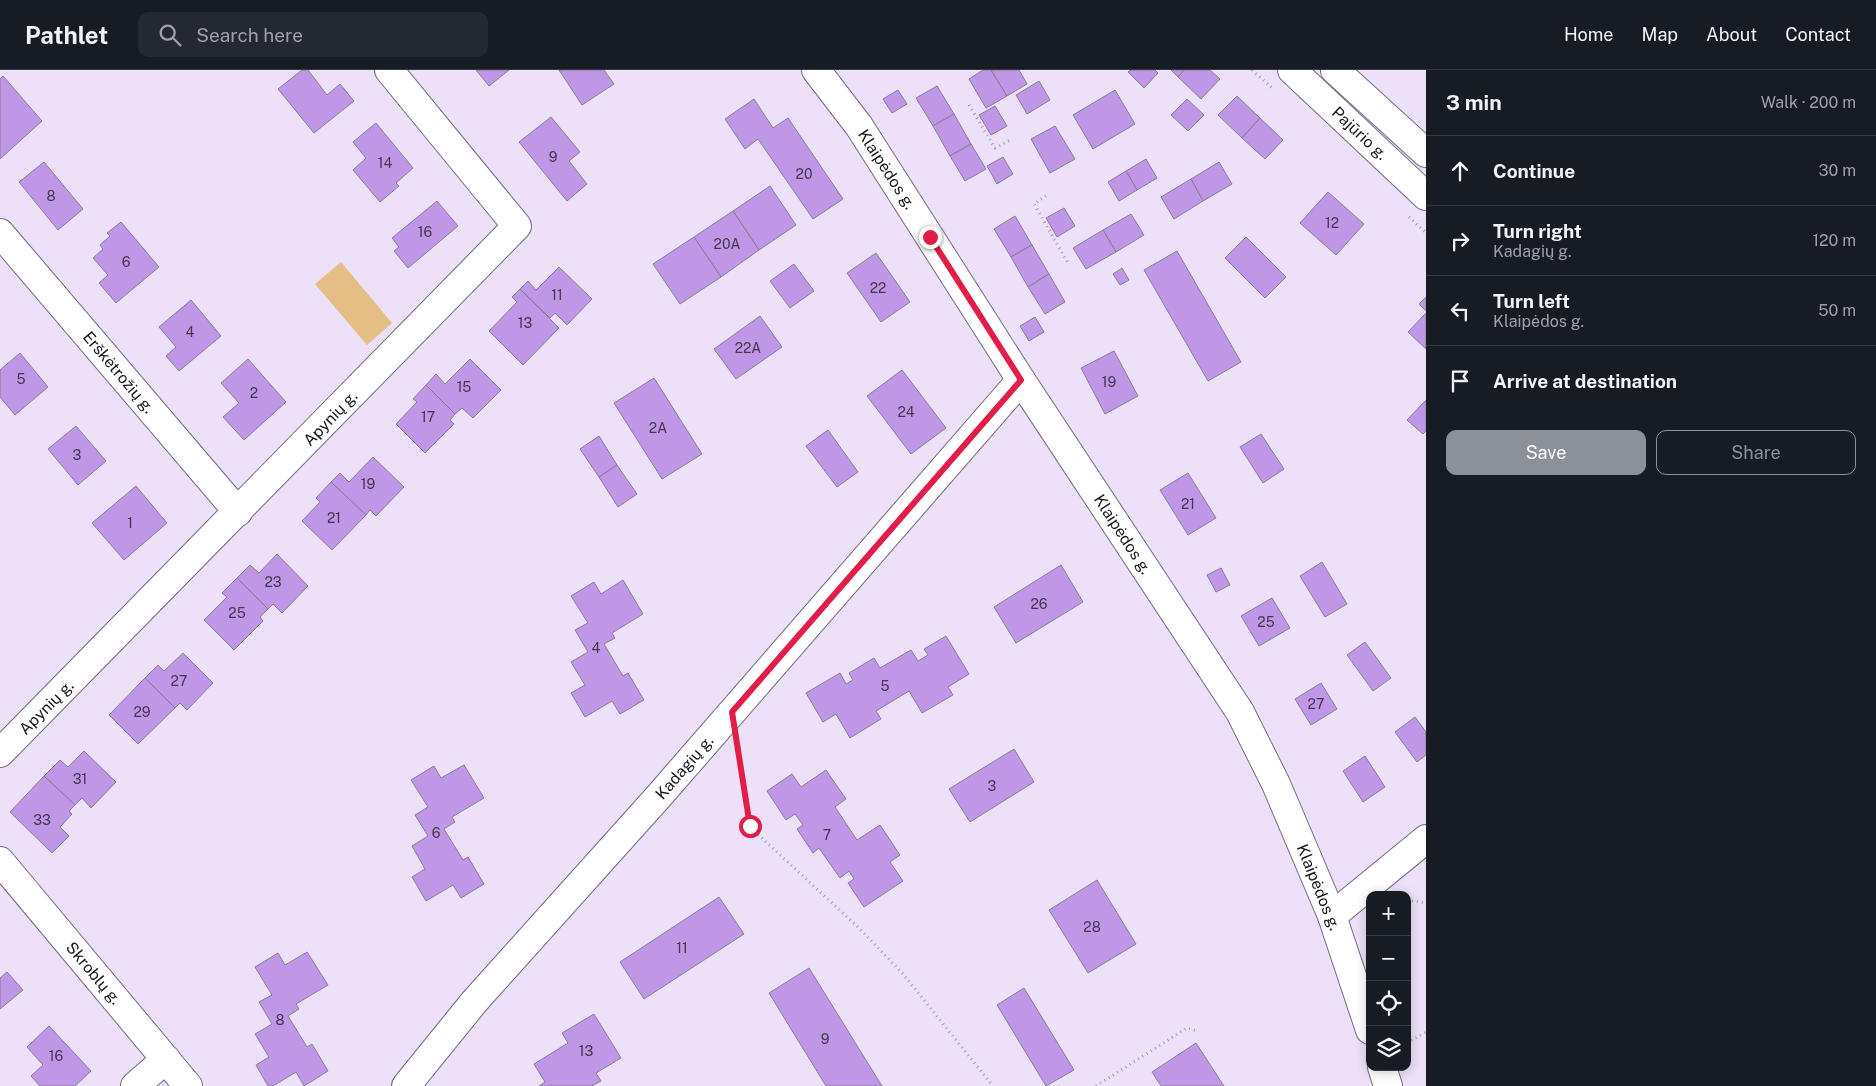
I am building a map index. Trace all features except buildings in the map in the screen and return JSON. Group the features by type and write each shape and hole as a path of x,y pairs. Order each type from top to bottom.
{"street":[{"name":"Apynių g.","path":"0,753 517,226 389,70"},
{"name":"Klaipėdos g.","path":"816,70 859,126 1021,380 1240,712 1276,784 1332,916 1369,1026"},
{"name":"Pajūrio g.","path":"1292,70 1426,196"},
{"name":"Pajūrio g.","path":"1336,70 1426,153"},
{"name":"Erškėtrožių g.","path":"0,233 238,512"},
{"name":"Kadagių g.","path":"406,1086 474,1002 732,712 1021,380"},
{"path":"1332,916 1426,839"},
{"name":"Skroblų g.","path":"0,861 188,1086"},
{"path":"135,1086 166,1059"},
{"path":"1383,1071 1388,1086"}],"path":[{"path":"969,105 995,148 1012,139"},
{"path":"1046,196 1034,204 1062,256 1068,263"},
{"path":"732,712 750,826 860,929 903,974 993,1086"},
{"path":"1411,901 1426,903"},
{"path":"1096,1086 1187,1028 1197,1031"},
{"path":"1411,1041 1426,1032"}],"shaded area":[{"path":"341,262 392,323 367,345 315,284"}],"route":[{"path":"750,826 732,712 1021,380 930,237"}]}
